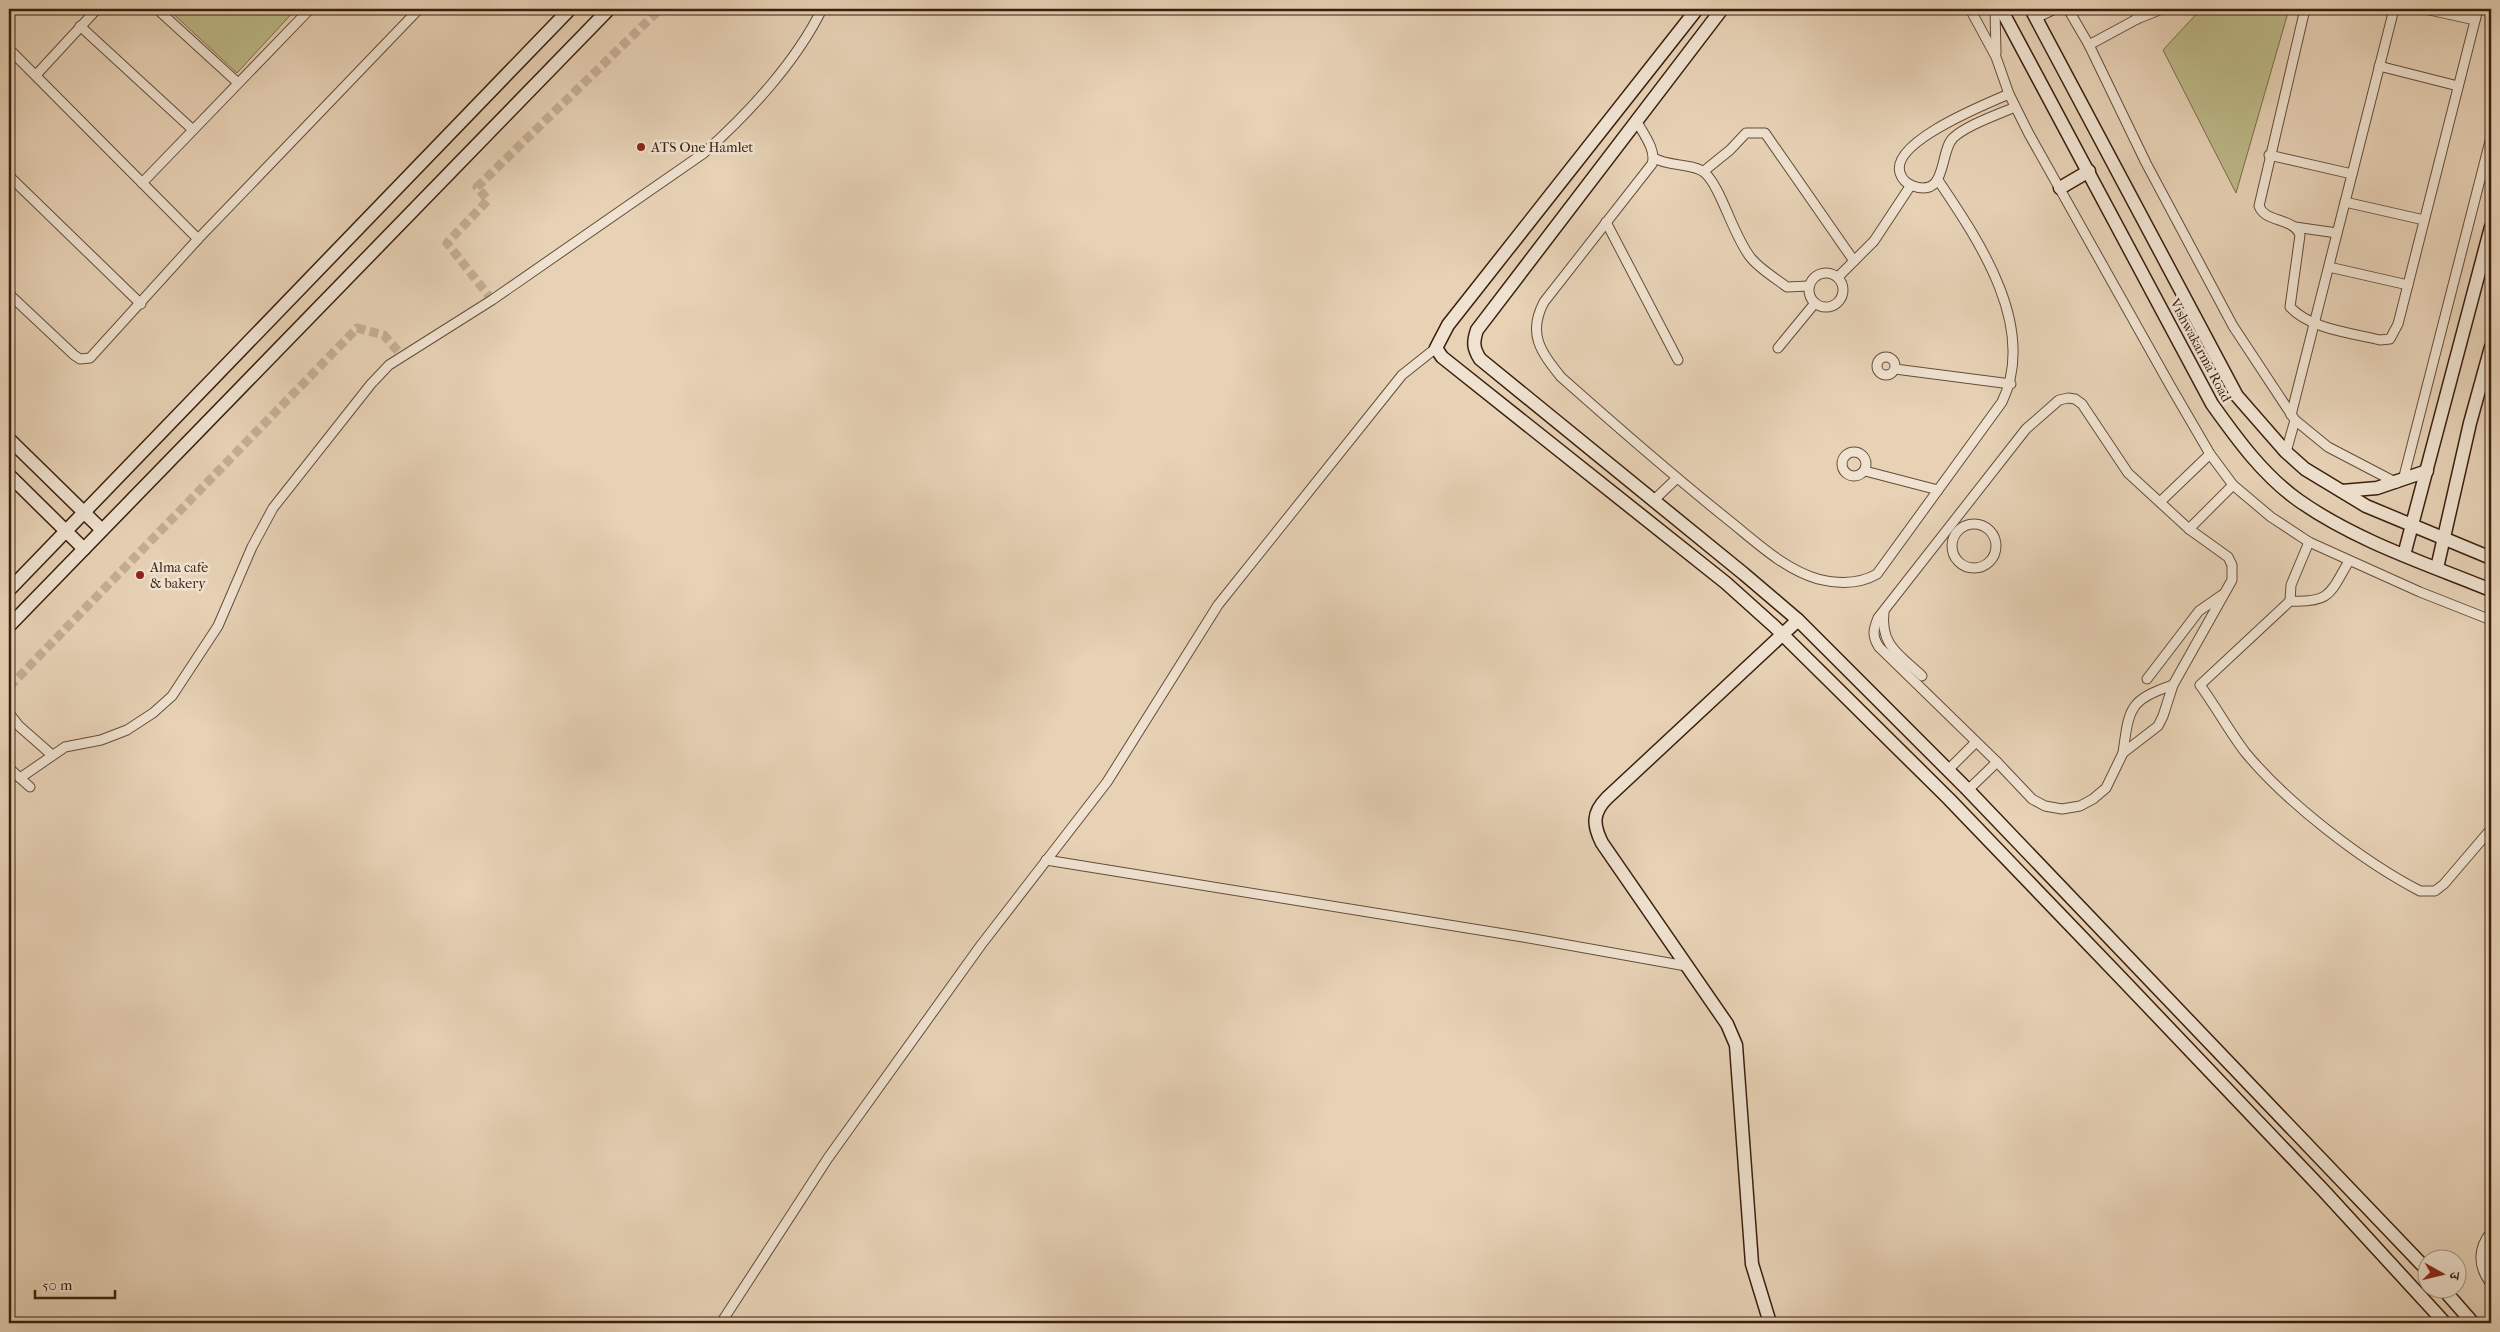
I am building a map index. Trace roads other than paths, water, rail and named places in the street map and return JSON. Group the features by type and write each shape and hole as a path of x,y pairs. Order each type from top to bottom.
{"street":[{"path":"36,75 97,9"},
{"path":"157,9 237,82"},
{"path":"142,183 237,82 310,9"},
{"path":"9,294 74,355 85,360 90,358 198,239 419,9"},
{"path":"9,590 83,511 570,9"},
{"path":"9,626 609,9"},
{"path":"20,778 65,747 101,740 127,730 152,713 172,696 218,626 252,547 273,508 389,364 492,300 704,154 734,126 778,74 805,40 822,9"},
{"path":"721,1323 828,1158 1046,860 1107,782 1218,605 1402,376 1436,348 1448,325 1697,9"},
{"path":"1722,9 1477,330 1473,342 1474,350 1480,359 1798,620 1968,790 2418,1260"},
{"path":"1970,9 1996,57 2015,107 2104,270 2210,454 2232,485 2271,516 2310,542 2349,561 2491,620"},
{"path":"1995,9 1996,57"},
{"name":"Vishwakarma Road","path":"2001,9 2212,404 2235,436 2267,473 2298,500 2354,532 2404,555 2491,590"},
{"path":"2033,14 2055,9"},
{"path":"2068,9 2089,45 2146,163 2233,326 2293,418 2328,447 2400,481"},
{"path":"2137,9 2137,19"},
{"path":"2089,45 2137,19 2162,9"},
{"path":"2306,9 2258,206 2265,214 2295,227 2337,233"},
{"path":"2286,452 2315,323 2394,9"},
{"path":"2425,9 2475,20"},
{"path":"2295,227 2300,235 2300,242 2290,307 2295,312 2315,323 2380,340 2390,339 2398,324 2478,9"},
{"name":"Vishwakarma Road","path":"2033,14 2237,396 2286,452 2305,469 2366,506 2491,558"},
{"path":"80,26 192,129"},
{"path":"9,48 198,239"},
{"path":"2379,66 2458,86"},
{"path":"2009,94 1950,121 1910,148 1899,163 1900,172 1905,182 1920,188 1938,180 1943,170 1946,150 1954,137 2015,107"},
{"path":"1636,120 1654,158 1663,164 1694,168 1704,172 1712,181 1730,222 1751,258 1786,287 1809,286"},
{"path":"1704,172 1730,150 1746,133 1765,133 1854,261"},
{"path":"2400,481 2491,137"},
{"path":"2269,155 2352,174"},
{"path":"1654,158 1652,164 1544,302 1538,314 1535,332 1548,361 1561,377 1677,478 1772,555 1786,564 1818,579 1847,583 1864,582 1876,574 2002,402 2011,384 2013,361 2011,338 2000,286 1963,218 1938,180"},
{"path":"2060,188 2089,171"},
{"path":"9,176 140,304"},
{"path":"1838,277 1878,236 1911,185"},
{"path":"2345,202 2424,220"},
{"path":"1606,222 1678,360"},
{"path":"2404,555 2491,227"},
{"path":"2329,267 2408,285"},
{"path":"1826,273 1838,277 1842,292 1838,302 1828,307 1814,303 1810,297 1809,286 1811,280 1820,274 1826,273"},
{"path":"1778,348 1814,303"},
{"path":"2437,568 2470,423 2489,363 2491,346"},
{"path":"1436,348 1442,357 1726,584 1775,641 1949,799 2323,1190 2445,1323"},
{"path":"1895,370 2011,384"},
{"path":"2123,753 2158,726 2173,685 2232,580 2232,565 2228,557 2189,529 2128,473 2082,404 2075,399 2059,400 2026,429 1884,610 1873,630 1874,639 1879,647 1997,762 2032,800 2045,806 2062,809 2080,806 2100,794 2106,788 2123,753 2129,715 2139,700 2148,693 2173,685"},
{"path":"9,439 102,530"},
{"path":"2160,502 2210,454"},
{"path":"1865,471 1938,490"},
{"path":"2342,491 2377,488 2427,471"},
{"path":"9,475 84,548"},
{"path":"1654,500 1677,478"},
{"path":"2189,529 2232,485"},
{"path":"1961,513 1968,525"},
{"path":"1980,524 1991,531 1996,543 1996,550 1991,562 1980,568 1968,568 1962,565 1954,556 1952,543 1957,532 1968,525 1980,524"},
{"path":"1938,542 1952,543"},
{"path":"2310,542 2291,585 2290,601 2200,685 2246,752 2275,783 2341,842 2420,891 2435,891 2444,884 2491,828"},
{"path":"2290,601 2309,602 2329,595 2349,561"},
{"path":"2147,679 2198,610 2224,593"},
{"path":"1884,610 1884,634 1890,646 1922,676"},
{"path":"1770,1323 1752,1264 1736,1045 1728,1024 1602,843 1596,830 1594,819 1598,806 1798,620"},
{"path":"9,713 19,726 52,755"},
{"path":"1948,770 1976,742"},
{"path":"1968,790 1997,762"},
{"path":"9,768 30,787"},
{"path":"1046,860 1523,937 1686,966"},
{"path":"2491,1232 2485,1239 2481,1263 2482,1272 2491,1284"},
{"path":"2453,1300 2473,1323"}],"tunnel":[{"path":"492,300 447,243 488,200 477,187 660,9"},
{"path":"9,687 357,328 384,335 402,356"}],"place":[{"name":"ATS One Hamlet","path":"641,147"},
{"name":"Alma cafe & bakery","path":"140,575"}]}
